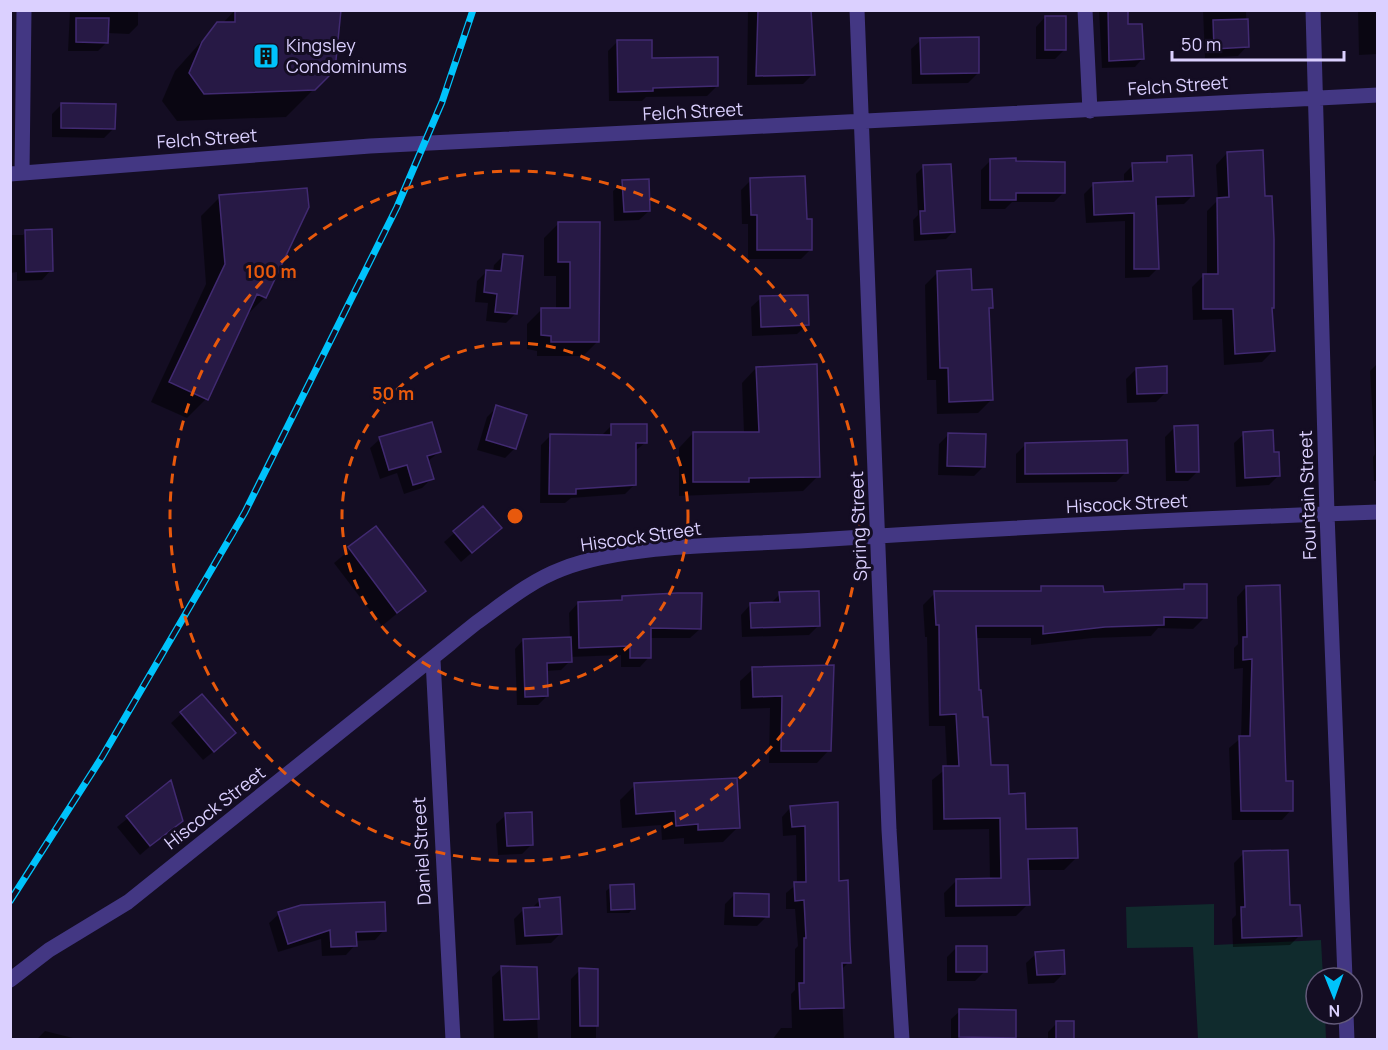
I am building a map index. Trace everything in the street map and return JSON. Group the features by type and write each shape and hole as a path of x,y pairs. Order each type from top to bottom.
{"street":[{"path":"16,173 24,10"},
{"name":"Spring Street","path":"857,10 889,830 902,1040"},
{"path":"1085,10 1090,111"},
{"name":"Fountain Street","path":"1314,10 1328,514 1345,966"},
{"name":"Felch Street","path":"16,173 370,146 863,123 1377,95"},
{"name":"Hiscock Street","path":"10,980 49,950 128,902 433,660 476,623 527,586 562,569 597,558 653,551 879,535 1377,512"},
{"name":"Daniel Street","path":"433,660 453,1040"}],"green space":[{"path":"1214,904 1214,945 1321,940 1322,966 1304,966 1304,1026 1325,1026 1326,1039 1198,1039 1193,947 1127,948 1126,907"}],"building":[{"name":"Kingsley Condominums","path":"235,10 341,10 335,70 315,90 204,94 189,73 202,42 217,22 235,22"},
{"path":"758,10 811,10 815,75 756,76"},
{"path":"1108,10 1128,10 1128,24 1142,24 1144,59 1109,61"},
{"path":"1045,16 1066,16 1066,50 1045,50"},
{"path":"76,18 109,18 108,43 76,42"},
{"path":"1248,19 1249,47 1214,49 1213,20"},
{"path":"979,37 979,73 921,74 920,38"},
{"path":"617,40 652,40 652,58 718,57 718,86 653,88 653,91 618,92"},
{"path":"61,103 116,104 115,129 61,128"},
{"path":"1263,150 1265,196 1272,196 1274,308 1272,308 1275,351 1235,354 1233,309 1203,309 1203,274 1218,274 1217,198 1229,197 1227,152"},
{"path":"1192,155 1194,196 1156,197 1159,269 1134,269 1134,213 1094,215 1093,183 1133,181 1132,163 1167,162 1167,156"},
{"path":"1016,158 1016,161 1065,162 1065,193 1016,193 1016,200 990,200 990,159"},
{"path":"951,164 955,232 921,234 920,211 925,211 923,165"},
{"path":"805,176 807,219 812,219 812,250 757,250 757,215 751,215 750,178"},
{"path":"649,179 650,211 624,212 622,180"},
{"path":"307,188 309,207 266,298 257,294 208,400 169,382 225,264 219,195"},
{"path":"558,222 600,222 599,342 551,342 551,336 541,335 541,308 570,308 570,262 558,262"},
{"path":"52,229 53,271 26,272 25,230"},
{"path":"503,254 523,256 517,314 495,312 497,294 484,292 486,270 501,271"},
{"path":"971,269 972,290 992,289 993,308 989,308 993,400 949,402 948,368 940,368 937,271"},
{"path":"808,295 809,325 761,327 760,296"},
{"path":"817,364 820,477 749,478 749,482 693,482 693,432 759,432 756,367"},
{"path":"1167,366 1167,393 1137,394 1136,368"},
{"path":"496,405 527,415 516,449 486,440"},
{"path":"432,422 441,452 427,456 434,479 413,485 407,465 389,470 379,437"},
{"path":"611,424 647,424 647,443 636,443 636,485 576,489 576,494 549,494 550,434 611,435"},
{"path":"1198,425 1199,472 1176,472 1174,426"},
{"path":"1273,430 1274,452 1279,452 1280,476 1245,478 1243,432"},
{"path":"948,433 986,434 985,467 947,466"},
{"path":"1127,440 1128,473 1025,474 1025,443"},
{"path":"483,506 502,528 472,553 453,531"},
{"path":"376,526 426,591 397,613 348,547"},
{"path":"1184,584 1207,584 1207,618 1164,617 1164,625 1105,627 1043,634 1043,626 976,626 979,690 981,690 983,717 988,717 991,765 1008,765 1009,794 1025,793 1026,829 1077,828 1078,858 1028,859 1030,905 956,906 956,879 1001,878 1000,818 944,819 943,766 959,766 956,714 940,715 939,625 936,625 934,591 1041,591 1041,586 1103,586 1104,592 1184,589"},
{"path":"1280,585 1286,781 1293,781 1293,811 1241,811 1239,736 1250,736 1252,659 1243,660 1243,637 1247,637 1246,586"},
{"path":"819,591 820,626 751,628 750,603 780,602 779,592"},
{"path":"702,593 701,629 651,628 651,658 630,658 630,646 579,648 578,602 622,600 622,596"},
{"path":"571,637 572,662 547,663 548,696 525,697 523,639"},
{"path":"834,665 831,751 781,751 782,696 753,697 752,667"},
{"path":"202,694 236,733 214,752 180,712"},
{"path":"737,778 740,828 698,830 698,824 676,826 675,811 636,814 634,783"},
{"path":"171,780 183,821 150,846 126,816"},
{"path":"838,802 839,881 848,880 851,963 842,963 844,1008 800,1009 799,983 804,983 804,938 806,938 804,900 795,901 794,882 806,882 805,826 792,827 790,806"},
{"path":"532,812 533,845 507,846 505,813"},
{"path":"1288,850 1290,905 1300,905 1302,936 1242,938 1241,907 1245,907 1243,851"},
{"path":"634,884 635,909 611,910 610,885"},
{"path":"734,893 769,894 769,917 734,916"},
{"path":"560,897 562,934 525,936 523,908 540,907 539,899"},
{"path":"385,902 386,931 356,932 357,946 331,947 330,930 288,944 278,912 301,905"},
{"path":"956,946 987,946 987,972 956,972"},
{"path":"1064,950 1065,974 1037,975 1035,952"},
{"path":"501,966 537,967 539,1019 504,1020"},
{"path":"579,968 598,969 598,1026 580,1026"},
{"path":"959,1009 1016,1010 1016,1038 959,1037"},
{"path":"1056,1021 1074,1021 1074,1040 1056,1040"}],"railway":[{"path":"10,901 102,757 245,512 397,207 442,102 473,10"}],"place":[{"name":"Kingsley Condominums","path":"266,56"}]}
